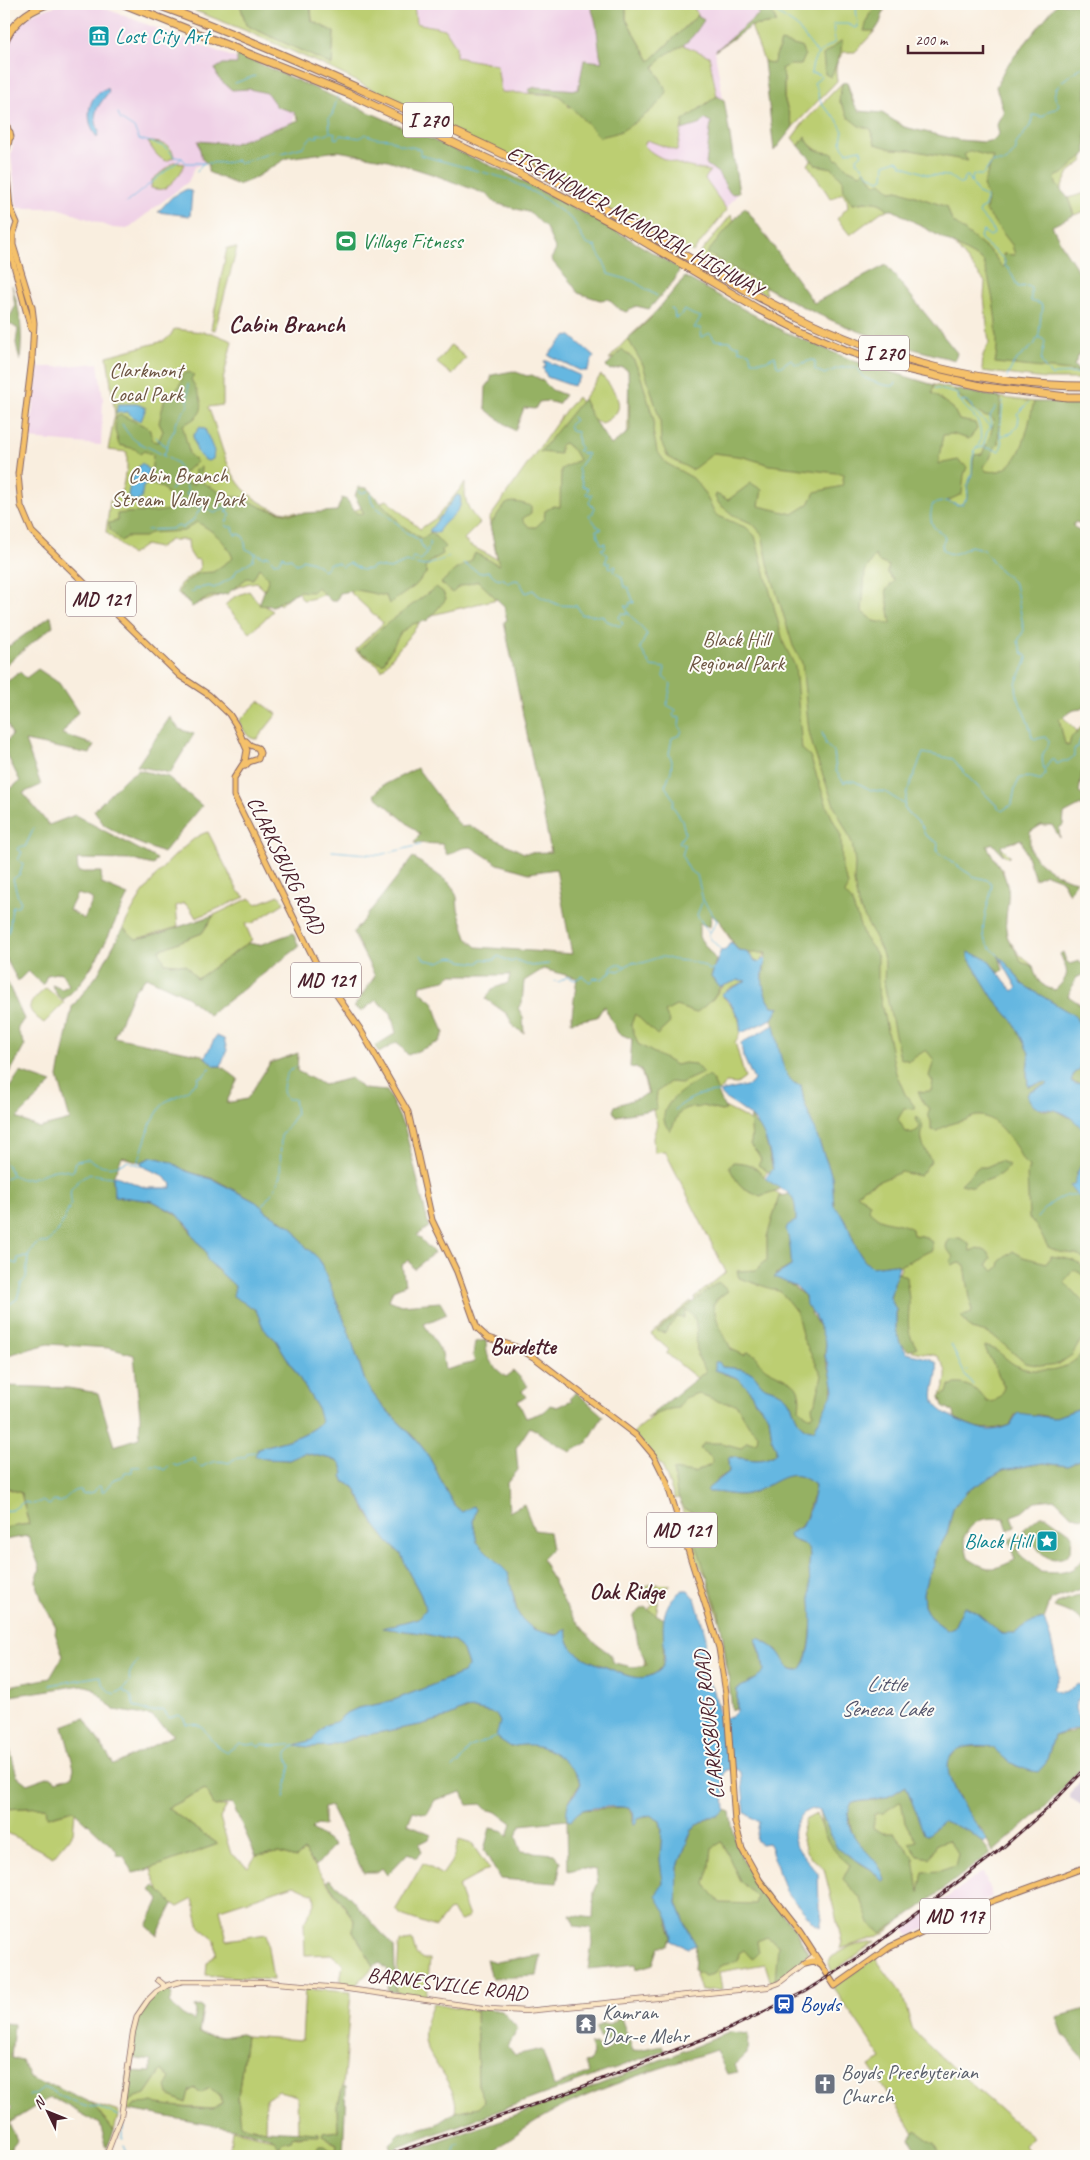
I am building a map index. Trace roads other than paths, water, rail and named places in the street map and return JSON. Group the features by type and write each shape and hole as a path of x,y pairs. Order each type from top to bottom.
{"highway":[{"path":"4,43 9,32 19,21 33,10 47,4"},
{"name":"EISENHOWER MEMORIAL HIGHWAY","path":"120,4 126,4 349,94 511,170 616,225 692,271 791,326 870,359 985,387 1068,397 1086,397"},
{"name":"EISENHOWER MEMORIAL HIGHWAY","path":"156,4 206,23 328,75 516,161 573,190 790,314 838,336 892,355 938,368 1027,385 1086,386"}],"main road":[{"name":"MD 121","path":"4,113 6,129 11,135 5,156 10,207 17,224 13,235 13,245 32,307 34,323 32,359 29,374"},
{"path":"4,144 10,140"},
{"path":"4,192 6,210 4,219"},
{"path":"4,219 8,216 14,218"},
{"name":"MD 121","path":"4,229 30,319 32,334 22,443 19,449 19,492 21,506 30,526 166,662 168,667 217,702 232,718 239,733"},
{"path":"4,229 8,231 15,230"},
{"path":"239,733 253,746 258,748 260,753 258,759 252,760 246,753 239,733"},
{"name":"CLARKSBURG ROAD","path":"253,746 246,753 245,761 235,775 234,796 319,968 369,1043 408,1112 432,1220 457,1272 477,1328 488,1338 523,1350 555,1372 642,1441 661,1468 714,1629 722,1667 735,1822 739,1839 747,1860 760,1881 794,1923 836,1986 890,1947 968,1910 1086,1868"},
{"name":"CLARKSBURG ROAD","path":"234,782 247,763 252,760"},
{"name":"BARNESVILLE ROAD","path":"163,1988 183,1981 246,1981 341,1988 491,2010 526,2011 768,1987 778,1983 815,1954"},
{"path":"805,1962 813,1961 822,1965"},
{"path":"106,2156 121,2117 133,2032 138,2016 148,2000 163,1988 163,1984 158,1980"}],"water":[{"path":"105,89 109,91 96,114 99,132 97,137 91,125 89,110 94,97"},
{"path":"187,189 192,192 190,216 158,212 172,197"},
{"path":"567,335 571,336 594,356 587,371 581,371 548,355"},
{"path":"544,361 581,376 573,386 547,377 543,368 546,366"},
{"path":"118,404 137,404 146,408 141,421 132,417 128,412 116,413"},
{"path":"200,427 205,429 214,451 213,459 208,461 201,457 197,451 193,436"},
{"path":"142,463 149,470 141,499 135,502 128,496 134,474"},
{"path":"457,495 460,496 461,502 457,511 440,528 438,533 429,531"},
{"path":"731,942 737,949 748,953 755,961 760,962 764,958 766,960 763,972 764,990 772,1006 779,1007 772,1019 741,1033 739,1018 730,1002 721,994 746,981 739,980 720,987 711,977 721,950 724,951"},
{"path":"968,952 986,958 1013,991 1017,988 998,955 1012,969 1022,984 1075,1016 1081,1027 1080,1069 1074,1073 1071,1081 1075,1084 1081,1083 1086,1086 1086,1134 1069,1116 1055,1110 1035,1107 1030,1101 1027,1095 1030,1091 1048,1084 1046,1082 1028,1086 1029,1053 1013,1021 993,998 968,957"},
{"name":"Little Seneca Lake","path":"774,1025 785,1070 789,1078 801,1085 804,1102 832,1176 834,1206 845,1220 864,1261 871,1267 894,1264 899,1266 890,1297 896,1310 896,1329 900,1343 907,1353 931,1359 937,1363 933,1397 937,1406 959,1421 977,1428 991,1430 1010,1425 1018,1413 1053,1418 1086,1406 1086,1456 1068,1466 1043,1463 1003,1470 967,1491 953,1508 947,1534 936,1553 934,1566 928,1575 923,1593 924,1606 930,1617 947,1630 954,1627 964,1606 976,1612 1001,1633 1015,1633 1029,1623 1044,1619 1059,1676 1053,1689 1063,1692 1078,1684 1086,1690 1079,1698 1075,1708 1080,1722 1078,1728 1054,1736 1046,1763 1038,1772 1015,1765 988,1746 964,1747 951,1756 948,1767 950,1779 956,1793 987,1840 984,1843 970,1832 944,1821 927,1835 924,1834 906,1786 884,1798 855,1802 851,1804 848,1816 850,1827 854,1836 881,1870 885,1880 882,1881 872,1870 837,1848 820,1811 808,1810 804,1813 796,1824 794,1839 801,1853 818,1873 819,1908 822,1918 820,1927 785,1891 768,1843 761,1844 756,1840 759,1822 745,1813 741,1772 737,1769 726,1770 723,1776 725,1810 719,1816 709,1817 692,1829 678,1866 677,1903 696,1945 688,1948 671,1941 670,1924 656,1896 663,1882 660,1860 662,1829 660,1821 650,1815 638,1819 633,1824 634,1818 630,1809 615,1807 587,1809 578,1813 571,1821 567,1820 567,1807 581,1783 579,1778 565,1762 550,1750 532,1745 511,1747 496,1737 500,1722 496,1714 474,1709 463,1710 445,1718 420,1725 360,1736 330,1746 308,1747 296,1745 312,1740 325,1725 336,1722 345,1714 358,1708 389,1702 463,1673 468,1666 463,1650 455,1641 421,1633 382,1628 419,1618 426,1609 401,1554 388,1542 375,1525 354,1487 343,1481 342,1476 344,1473 341,1464 337,1460 305,1453 289,1460 266,1459 255,1456 258,1448 292,1439 315,1427 321,1422 317,1407 276,1340 264,1329 256,1310 233,1296 235,1286 207,1260 206,1252 194,1237 188,1225 175,1213 153,1201 114,1196 113,1177 116,1176 146,1188 171,1188 172,1184 162,1175 142,1166 141,1162 152,1157 157,1158 171,1162 186,1171 214,1180 256,1202 267,1212 292,1227 306,1247 319,1259 347,1327 365,1381 371,1391 385,1409 410,1433 425,1451 455,1506 462,1512 473,1506 476,1509 473,1522 477,1542 508,1573 517,1612 522,1619 533,1629 553,1635 558,1635 567,1628 569,1643 583,1657 624,1675 639,1678 646,1677 660,1670 664,1663 663,1633 666,1609 672,1599 683,1590 688,1590 695,1598 706,1637 705,1651 701,1659 703,1675 714,1691 719,1714 723,1718 731,1717 737,1711 737,1689 756,1679 764,1671 762,1656 756,1639 759,1638 774,1648 791,1669 800,1670 806,1660 812,1619 810,1554 806,1546 790,1538 789,1535 804,1523 814,1494 815,1485 805,1478 789,1476 781,1478 757,1491 742,1495 708,1492 706,1490 729,1472 728,1460 730,1457 760,1460 771,1457 776,1453 772,1440 769,1416 738,1378 715,1370 715,1362 719,1362 722,1367 749,1371 765,1387 784,1395 799,1423 808,1429 814,1430 834,1390 829,1365 825,1357 826,1343 814,1315 806,1305 805,1296 796,1287 774,1277 791,1266 786,1229 788,1225 796,1221 794,1202 789,1194 765,1178 773,1169 767,1142 760,1128 749,1115 726,1099 720,1092 750,1085 754,1080 743,1056 741,1043"},
{"path":"216,1036 224,1039 227,1050 221,1066 215,1066 205,1057"},
{"path":"1086,1156 1086,1206 1070,1186 1074,1185 1077,1173"}],"waterway":[{"path":"775,4 777,7 774,11 796,26 818,54"},
{"path":"861,4 856,8 858,27 855,28 848,24 833,24 835,42 819,54 814,61 811,73 818,74 821,77 814,83 819,98 824,107 836,118 843,131 841,140 843,147 847,152 860,149 862,154 857,158 856,162 862,165 873,177 879,180 884,178 885,164 896,160 902,165 928,175 949,176 960,184 963,183 964,177 968,176 978,193 986,197 985,207 979,213 992,228 994,234 990,236 983,231 980,236 982,241 1004,259 1005,266 1009,269 1018,287 1028,286 1031,288 1031,301 1041,304 1043,310 1039,335 1034,345 1015,361 1007,377"},
{"path":"971,183 973,175 983,175 992,162 1006,162 1016,150 1016,144 1030,126 1033,115 1043,117 1048,111 1056,109 1059,104 1055,97 1057,88 1066,78 1086,64"},
{"path":"235,83 255,76"},
{"path":"330,132 329,117 332,115 338,96"},
{"path":"118,113 120,119 134,128 139,139 168,149 174,157 182,158 186,163 204,163"},
{"path":"197,172 202,164 237,160 240,163 274,152 282,153 303,147 311,137 318,137 317,134 326,135 331,132 335,133 334,138 338,139 340,135 360,138 365,134 376,138 390,139 398,144 420,149 420,155 508,179 542,197 573,220 586,244 596,247 608,274 633,281 657,296"},
{"path":"126,203 182,158"},
{"path":"671,308 674,311 675,318 680,316 684,310 701,317 694,328 700,328 702,337 710,333 715,340 730,341 734,345 739,345 739,350 749,352 752,361 765,361 775,356 777,365 780,367 791,359 795,364 812,360 815,361 815,370 825,374 833,370 852,367 859,370 864,377 872,381 890,386 896,383"},
{"path":"1038,337 1045,340 1041,359 1043,366 1052,376 1054,374 1086,373"},
{"path":"188,384 188,405 175,424 175,429 169,439 166,451 162,455 177,463 185,480 188,492 186,494 190,498 189,503 193,506 202,507 204,504 211,512 215,513 225,507 228,509 226,512 231,514 225,524 228,527 233,527 235,535 240,534 244,538 246,549 255,553"},
{"path":"935,388 958,394 959,401 967,402 971,405 973,411 991,427"},
{"path":"998,955 986,942 983,933 992,887 991,883 973,876 937,852 938,843 925,835 922,826 904,808 907,792 923,753 953,759 966,775 1002,811 1012,804 1015,788 1020,778 1030,777 1041,780 1045,774 1042,757 1049,740 1046,737 1035,739 1032,737 1016,685 1027,657 1022,652 1018,641 1024,630 1015,584 997,567 983,549 970,546 954,554 943,550 942,544 945,539 942,533 932,524 931,517 933,504 946,501 958,505 963,504 968,497 967,486 972,474 972,461 975,449 983,447 999,451 1002,445 1000,432 1003,401"},
{"path":"962,403 976,418 979,425 981,432 976,449"},
{"path":"1001,436 1012,433 1018,424 1019,417 1017,414 1028,403"},
{"path":"983,447 987,432 991,427 990,416 996,407"},
{"path":"572,417 575,420 569,425 571,431 577,432 578,444 581,448 578,450 588,454 578,468 583,482 582,486 587,487 588,490 586,494 592,495 589,503 594,508 593,513 589,515 597,526 602,529 596,530 601,544 605,543 605,548 601,549 608,555 605,563 610,563 609,567 612,568 614,565 616,567 614,571 622,578 624,587 628,587 634,603 630,602 629,607 625,606 629,614 647,634 640,648 651,666 665,668 663,677 671,684 667,705 676,710 673,715 675,718 680,717 679,726 682,730 680,735 672,738 669,754 672,761 671,771 665,786 674,800 672,805 682,820 685,833 679,842 685,845 682,856 690,871 697,875 703,900 717,921 709,934 710,938 721,950"},
{"path":"122,424 135,440 161,454"},
{"path":"156,437 167,446"},
{"path":"170,490 183,479"},
{"path":"359,491 362,493 367,491 370,494 372,503 404,531 419,540 426,553"},
{"path":"147,530 171,529 178,526 182,528 193,520 201,508"},
{"path":"413,561 412,558 414,557 421,561 430,547 430,541"},
{"path":"191,592 194,592 195,589 209,586 214,588 233,577 237,570 253,560 255,553 263,557 268,555 274,563 279,562 283,555 285,559 291,558 296,564 300,563 302,559 313,562 324,570 330,563 338,563 342,567 349,563 362,570 371,569 373,566 390,569 406,562 425,566 449,557"},
{"path":"463,563 480,573 488,571 496,578 504,579 508,583 515,580 519,581 526,593 533,590 539,596 559,605 577,606 582,615 602,615 605,620 619,626 623,624 619,617 622,613 628,614"},
{"path":"822,732 826,745 834,752 836,771 844,783 846,781 854,781 871,790 885,792 904,804"},
{"path":"1045,769 1051,759 1054,759 1057,764 1068,761 1074,756 1074,749 1078,747 1080,740 1086,733"},
{"path":"4,938 9,931 13,906 18,906 21,902 13,879 20,874 23,864 18,860 22,852 17,849 25,847 34,828"},
{"path":"332,851 379,855 420,845"},
{"path":"703,900 697,915 709,933"},
{"path":"421,955 425,960 436,962 452,957 461,961 479,963 482,959 495,960 498,956 511,962 516,960 531,966 549,964"},
{"path":"554,981 559,982 567,977 575,980 582,976 590,982 594,978 602,979 613,970 619,971 632,962 641,963 663,957 697,963 709,970 715,969"},
{"path":"610,972 611,968 617,964 625,966"},
{"path":"261,1207 275,1189 280,1176 281,1136 296,1114 294,1099 287,1099 283,1092 284,1081 289,1070 296,1067"},
{"path":"138,1163 151,1123 161,1107 165,1102 187,1091 210,1068"},
{"path":"675,1110 696,1096 720,1092"},
{"path":"4,1179 12,1175 22,1179 36,1177 57,1170 71,1172 74,1170 76,1161 88,1159 103,1166 112,1166 128,1161 142,1166"},
{"path":"4,1163 12,1174"},
{"path":"4,1262 17,1264 18,1258 28,1257 35,1246 40,1243 47,1243 50,1240 61,1226 71,1204 70,1193 72,1187 82,1177 90,1174 113,1177"},
{"path":"1037,1218 1045,1209 1060,1198 1078,1195"},
{"path":"4,1308 17,1299 21,1284 26,1278 28,1257"},
{"path":"951,1344 964,1373 973,1385"},
{"path":"4,1511 12,1510 24,1502 33,1504 42,1501 49,1505 54,1501 60,1502 72,1492 78,1490 81,1490 82,1494 94,1492 98,1486 101,1487 101,1491 104,1491 114,1479 123,1476 125,1472 132,1472 132,1467 158,1466 164,1470 171,1464 177,1466 195,1458 195,1463 202,1467 215,1462 229,1463 234,1459 245,1457 248,1453 255,1452"},
{"path":"123,1690 130,1681 132,1668 138,1661"},
{"path":"50,1685 100,1676 108,1691 114,1694 123,1690 131,1696 134,1706 150,1712 163,1710 169,1718 179,1715 186,1724 201,1726 210,1739 227,1752 240,1743 247,1745 255,1744 259,1747 263,1744 272,1746 296,1745"},
{"path":"1082,1686 1086,1681"},
{"path":"453,1768 460,1762 470,1747 496,1737"},
{"path":"284,1798 291,1765 287,1758 287,1753 293,1747 300,1746"},
{"path":"29,2095 35,2095 44,2088 78,2104 92,2107 97,2106 118,2116"},
{"path":"123,2119 123,2138"},
{"path":"124,2145 128,2156"},
{"path":"452,2156 456,2145 460,2145"}],"railway":[{"path":"386,2156 564,2094 731,2028 804,1992 859,1957 1001,1849 1049,1807 1086,1768"}],"place":[{"name":"Lost City Art","path":"99,36"},
{"name":"Village Fitness","path":"346,241"},
{"name":"Black Hill","path":"1047,1541"},
{"name":"Boyds","path":"784,2004"},
{"name":"Kamran Dar-e Mehr","path":"586,2024"},
{"name":"Boyds Presbyterian Church","path":"825,2084"}],"district":[{"name":"Cabin Branch","path":"287,324"},
{"name":"Burdette","path":"523,1347"},
{"name":"Oak Ridge","path":"627,1592"}],"park label":[{"name":"Clarkmont Local Park","path":"146,382"},
{"name":"Cabin Branch Stream Valley Park","path":"178,487"},
{"name":"Black Hill Regional Park","path":"736,651"}]}
